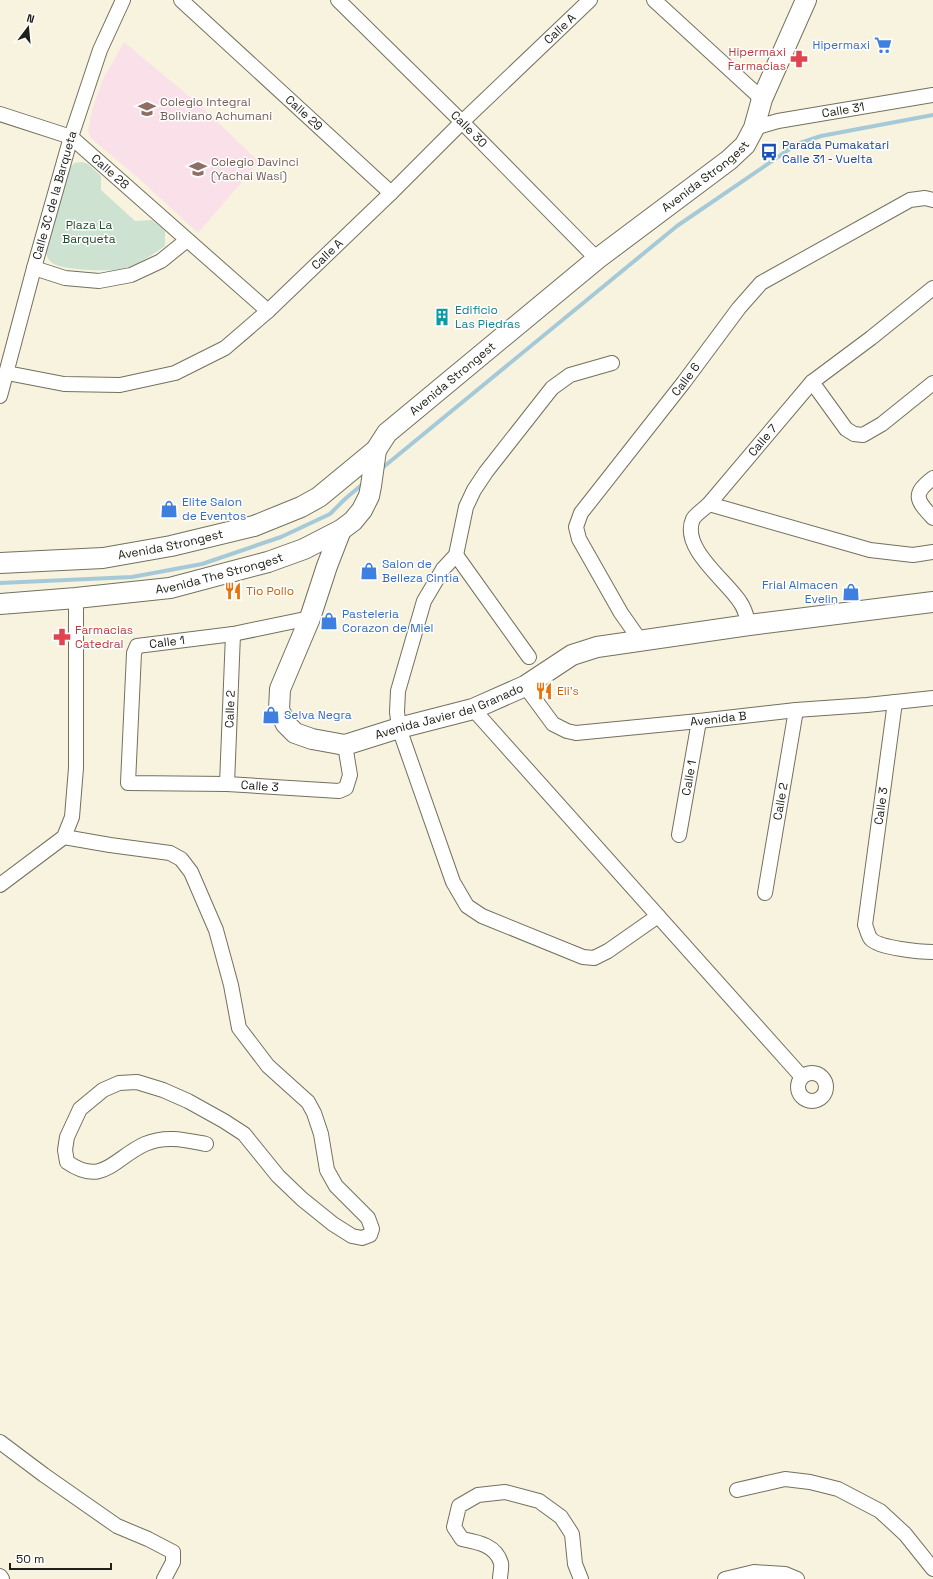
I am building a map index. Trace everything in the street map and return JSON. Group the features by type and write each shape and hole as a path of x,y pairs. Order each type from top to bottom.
{"street":[{"name":"Calle 3C de la Barqueta","path":"0,396 71,137 100,50 123,0"},
{"name":"Calle 29","path":"181,0 392,193"},
{"name":"Calle 30","path":"338,0 462,122 597,259"},
{"name":"Calle A","path":"7,373 64,384 120,386 175,373 225,348 268,311 392,193 462,122 590,0"},
{"path":"654,0 762,99"},
{"name":"Avenida Strongest","path":"0,563 103,558 171,546 254,526 301,507 319,497 375,457 387,433 597,259 729,160 745,145 754,128 762,99 806,0"},
{"name":"Calle 31","path":"754,128 778,121 933,95"},
{"name":"Calle 28","path":"0,114 71,137 268,311"},
{"name":"Calle 6","path":"640,640 621,613 579,539 576,527 581,513 684,382 739,308 761,283 910,200 926,198 933,200"},
{"path":"34,268 65,278 99,281 131,275 161,261 187,240"},
{"name":"Calle 7","path":"749,625 746,613 740,601 707,563 695,546 691,536 691,528 694,518 709,504 812,382 871,338 933,288"},
{"path":"612,363 570,375 552,388 486,472 474,490 466,507 456,555 443,569 424,601 398,691 397,712 399,728 453,882 467,906 482,916 583,958 594,958 608,951 658,916"},
{"path":"812,382 846,429 854,434 862,435 882,424 933,383"},
{"name":"Avenida The Strongest","path":"0,604 170,588 268,562 304,549 341,530 353,521 362,510 372,486 375,457"},
{"path":"933,478 921,487 919,494 919,501 933,518"},
{"path":"709,504 870,550 913,555 933,552"},
{"name":"Avenida Javier del Granado","path":"341,530 327,566 310,618 280,689 279,710 286,724 294,733 312,739 345,745 399,728 473,708 525,686 572,655 597,646 933,602"},
{"path":"456,555 529,657"},
{"path":"0,886 64,837 72,817 76,768 76,598"},
{"name":"Calle 1","path":"128,783 134,653 137,646 233,634 310,618"},
{"name":"Calle 2","path":"227,784 233,634"},
{"name":"Avenida B","path":"525,686 553,724 567,731 587,732 796,710 933,698"},
{"name":"Calle 3","path":"895,702 865,925 872,941 901,949 919,952 933,952"},
{"path":"473,708 802,1077"},
{"name":"Calle 2","path":"765,893 796,710"},
{"name":"Calle 1","path":"679,835 699,721"},
{"name":"Calle 3","path":"128,783 227,784 339,791 346,788 350,775 345,745"},
{"path":"64,837 170,853 181,859 188,868 216,930 231,985 239,1028 268,1066 308,1102 314,1113 321,1134 327,1170 336,1186 368,1218 372,1229 370,1235 362,1238 352,1236 333,1224 302,1199 278,1176 244,1134 188,1101 163,1090 137,1082 119,1083 103,1090 80,1109 67,1137 65,1150 67,1162 78,1170 92,1172 103,1171 146,1144 162,1139 175,1138 206,1144"},
{"path":"0,1442 117,1526 148,1539 173,1552 173,1562 164,1579"},
{"path":"737,1490 785,1479 810,1482 838,1489 880,1511 905,1534 933,1568"},
{"path":"500,1579 501,1563 496,1553 484,1543 462,1539 454,1527 459,1506 478,1495 505,1492 539,1501 561,1517 572,1534 575,1564 581,1579"},
{"path":"570,1579 575,1564"},
{"path":"725,1579 754,1572 785,1574 797,1579"}],"shaded area":[{"path":"124,42 203,108 259,162 198,233 136,176 92,139 88,132 92,110 102,81"}],"green space":[{"name":"Plaza La Barqueta","path":"82,162 88,164 101,176 101,190 135,221 152,220 165,231 165,246 138,263 127,268 115,270 73,269 56,265 51,262 44,248 68,171 74,163"}],"waterway":[{"path":"381,469 677,226 797,144 821,136 933,115"},
{"path":"0,583 132,577 202,564 281,537 330,514 365,482"}],"place":[{"name":"Hipermaxi","path":"883,45"},
{"name":"Hipermaxi Farmacias","path":"799,59"},
{"name":"Colegio Integral Boliviano Achumani","path":"147,109"},
{"name":"Parada Pumakatari Calle 31 - Vuelta","path":"769,152"},
{"name":"Colegio Davinci (Yachai Wasi)","path":"198,169"},
{"name":"Edificio Las Piedras","path":"442,317"},
{"name":"Elite Salon de Eventos","path":"169,509"},
{"name":"Salon de Belleza Cintia","path":"369,571"},
{"name":"Tio Pollo","path":"233,591"},
{"name":"Frial Almacen Evelin","path":"851,592"},
{"name":"Pasteleria Corazon de Miel","path":"329,621"},
{"name":"Farmacias Catedral","path":"62,637"},
{"name":"Eli's","path":"544,691"},
{"name":"Selva Negra","path":"271,715"}]}
